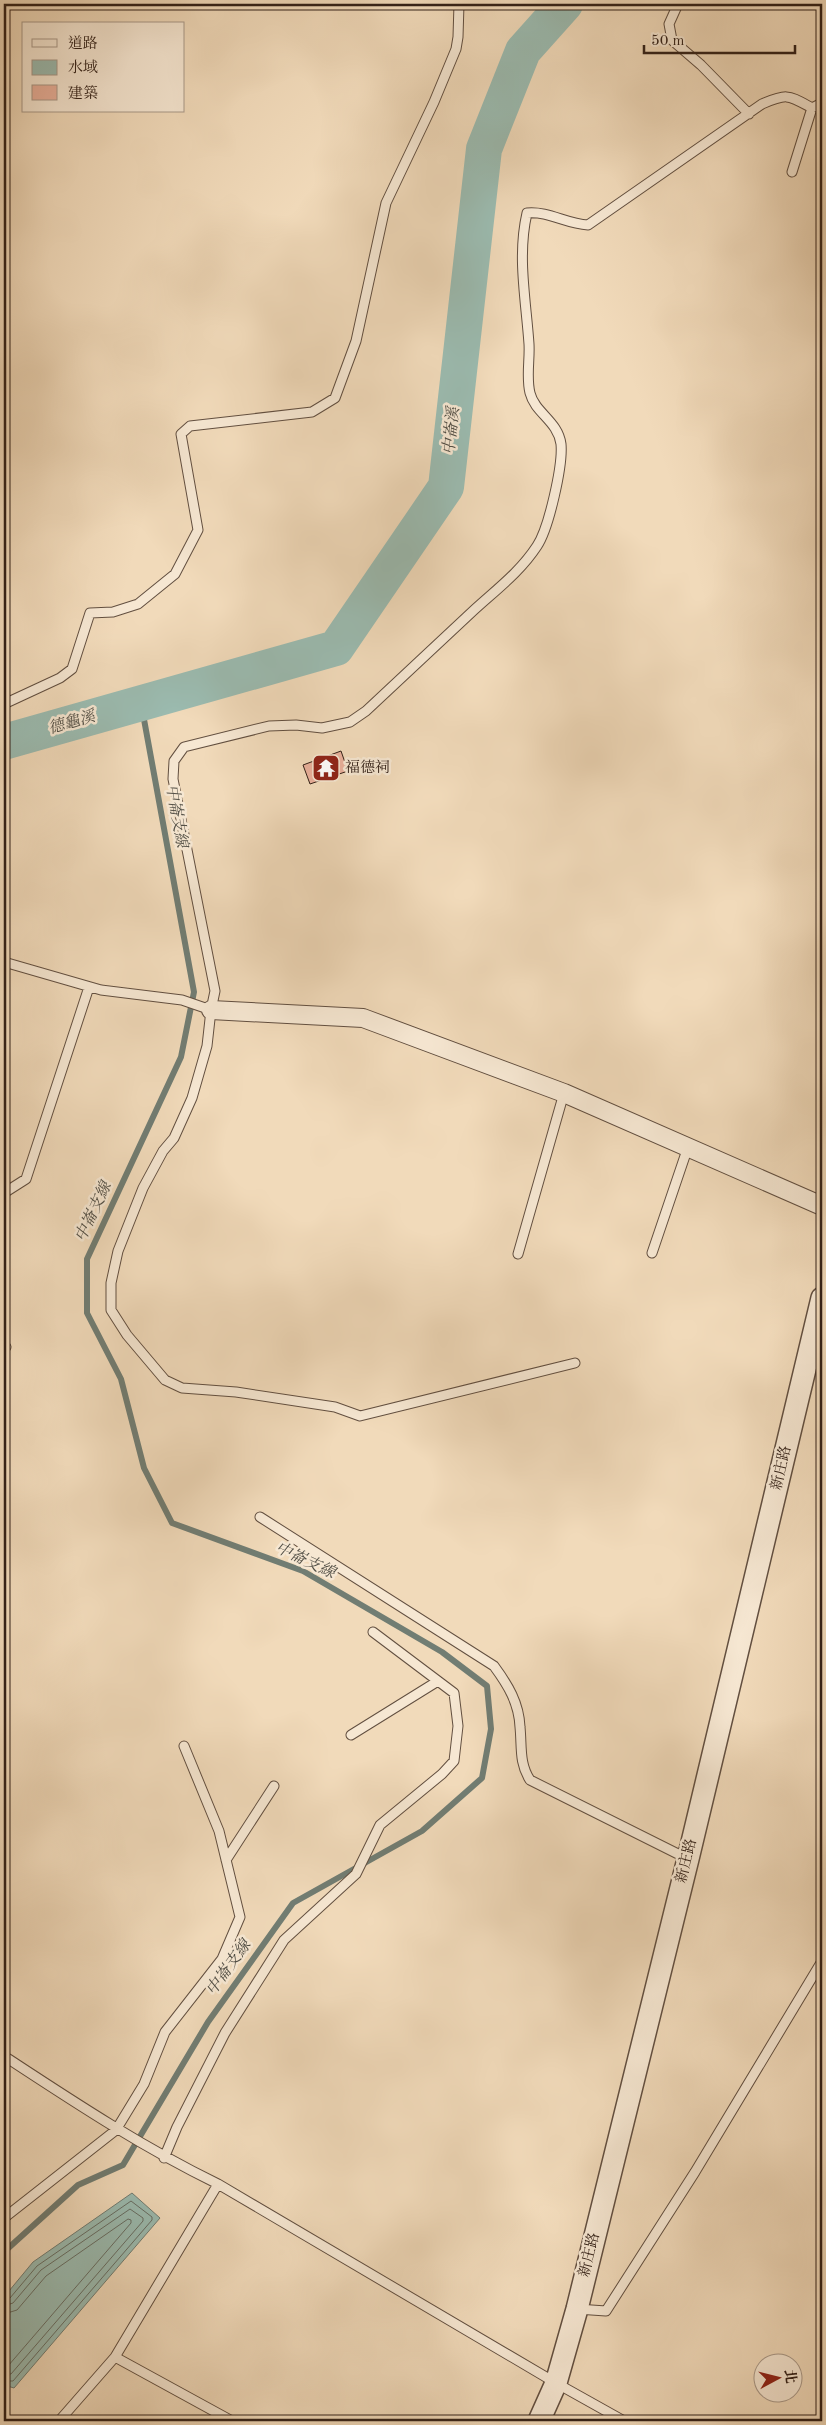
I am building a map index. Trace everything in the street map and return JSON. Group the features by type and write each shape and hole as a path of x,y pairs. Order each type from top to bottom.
{"street":[{"path":"210,1010 363,1018 564,1093 822,1206"},
{"name":"新庄路","path":"539,2421 556,2383 577,2309 688,1859 822,1298"}],"lane":[{"path":"4,704 60,678 72,669 90,613 113,612 138,604 175,574 198,530 181,434 190,426 312,412 335,398 356,341 386,203 434,102 456,49 459,29 459,4"},
{"path":"678,4 669,24 672,40 701,65 749,114"},
{"path":"575,1363 360,1416 335,1408 236,1392 182,1388 165,1380 127,1335 111,1310 111,1283 118,1251 143,1188 163,1151 174,1138 192,1098 207,1046 210,1010 215,991 174,779 174,761 184,747 268,726 296,725 322,728 350,722 366,710 484,601 516,575 539,545 549,520 561,443 552,421 538,409 530,395 528,378 529,346 522,266 522,235 526,212 540,212 572,224 588,225 762,104 790,96 812,108"},
{"path":"792,172 812,108 822,103"},
{"path":"4,962 101,990 182,1000 210,1010"},
{"path":"4,1192 26,1179 89,986"},
{"path":"518,1254 564,1093"},
{"path":"652,1253 688,1147"},
{"path":"260,1517 494,1666 508,1685 517,1706 523,1770 530,1780 688,1859"},
{"path":"164,2158 177,2127 225,2032 284,1940 356,1874 380,1825 442,1774 454,1761 458,1726 454,1693 373,1632"},
{"path":"351,1735 438,1681"},
{"path":"4,2218 116,2130 144,2084 165,2032 222,1959 240,1917 219,1831 184,1746"},
{"path":"226,1860 274,1786"},
{"path":"577,2309 606,2311 695,2172 822,1961"},
{"path":"4,2056 116,2130 164,2158 218,2184 624,2421"},
{"path":"59,2421 115,2357 218,2184"},
{"path":"115,2357 232,2421"}],"water":[{"path":"132,2193 160,2218 14,2388 4,2385 4,2297 33,2262"}],"building":[{"name":"福德祠","path":"341,751 348,771 310,784 303,765"}],"waterway":[{"name":"中崙溪","path":"4,742 336,648 446,487 484,149 523,51 565,4"},
{"name":"中崙支線","path":"4,2252 78,2185 123,2165 208,2022 293,1903 422,1831 482,1778 491,1729 487,1686 442,1652 303,1571 172,1523 144,1468 121,1379 87,1313 87,1259 181,1057 194,992 141,703"}],"place":[{"name":"福德祠","path":"326,768"}],"water label":[{"name":"德龜溪","path":"72,723"}]}
